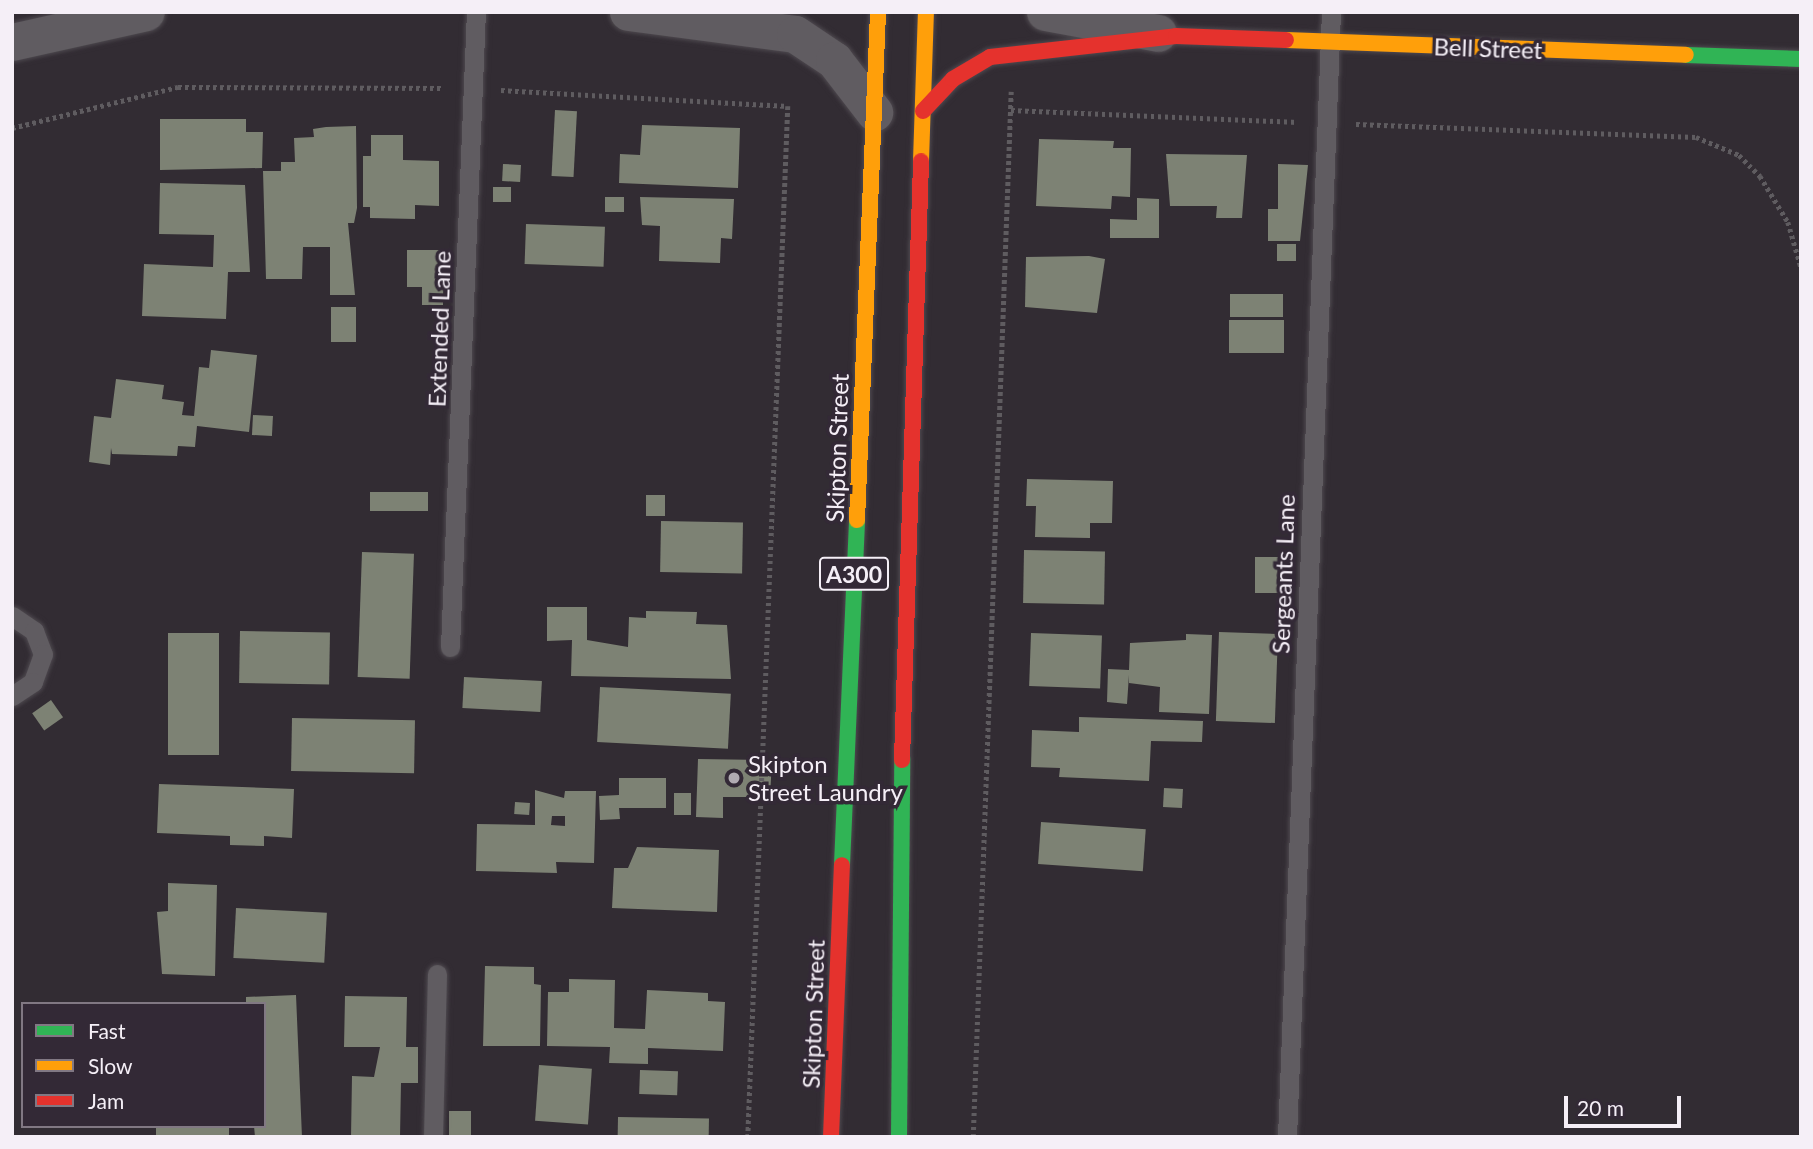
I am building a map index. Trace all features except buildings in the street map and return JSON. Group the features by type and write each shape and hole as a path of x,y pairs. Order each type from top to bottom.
{"main road":[{"name":"Skipton Street","path":"831,1137 878,12"},
{"name":"A300","path":"899,1137 902,708 926,12"},
{"name":"Bell Street","path":"923,111 970,66 1012,52 1176,36 1801,58"}],"street":[{"path":"12,42 74,19 146,12"},
{"path":"628,12 795,34 834,60 874,113"},
{"name":"Bell Street","path":"1045,12 1176,36"}],"lane":[{"name":"Extended Lane","path":"450,647 476,12"},
{"name":"Sergeants Lane","path":"1287,1137 1323,122 1331,12"},
{"path":"12,616 34,631 43,654 33,682 12,696"},
{"path":"433,1137 437,974"}],"path":[{"path":"973,1137 1012,52"},
{"path":"12,128 178,87 473,88 788,106 748,1137"},
{"path":"1011,110 1696,137 1739,155 1760,176 1787,222 1801,267"}],"traffic: fast":[{"path":"1686,55 1801,59"},
{"path":"842,865 857,520"},
{"path":"899,1137 902,760"}],"traffic: slow":[{"path":"857,520 878,12"},
{"path":"921,161 926,12"},
{"path":"1286,40 1686,55"}],"traffic: jam":[{"path":"923,111 953,79 990,57 1176,36 1286,40"},
{"path":"902,760 921,161"},
{"path":"831,1137 842,865"}],"place":[{"name":"Skipton Street Laundry","path":"734,778"}]}
